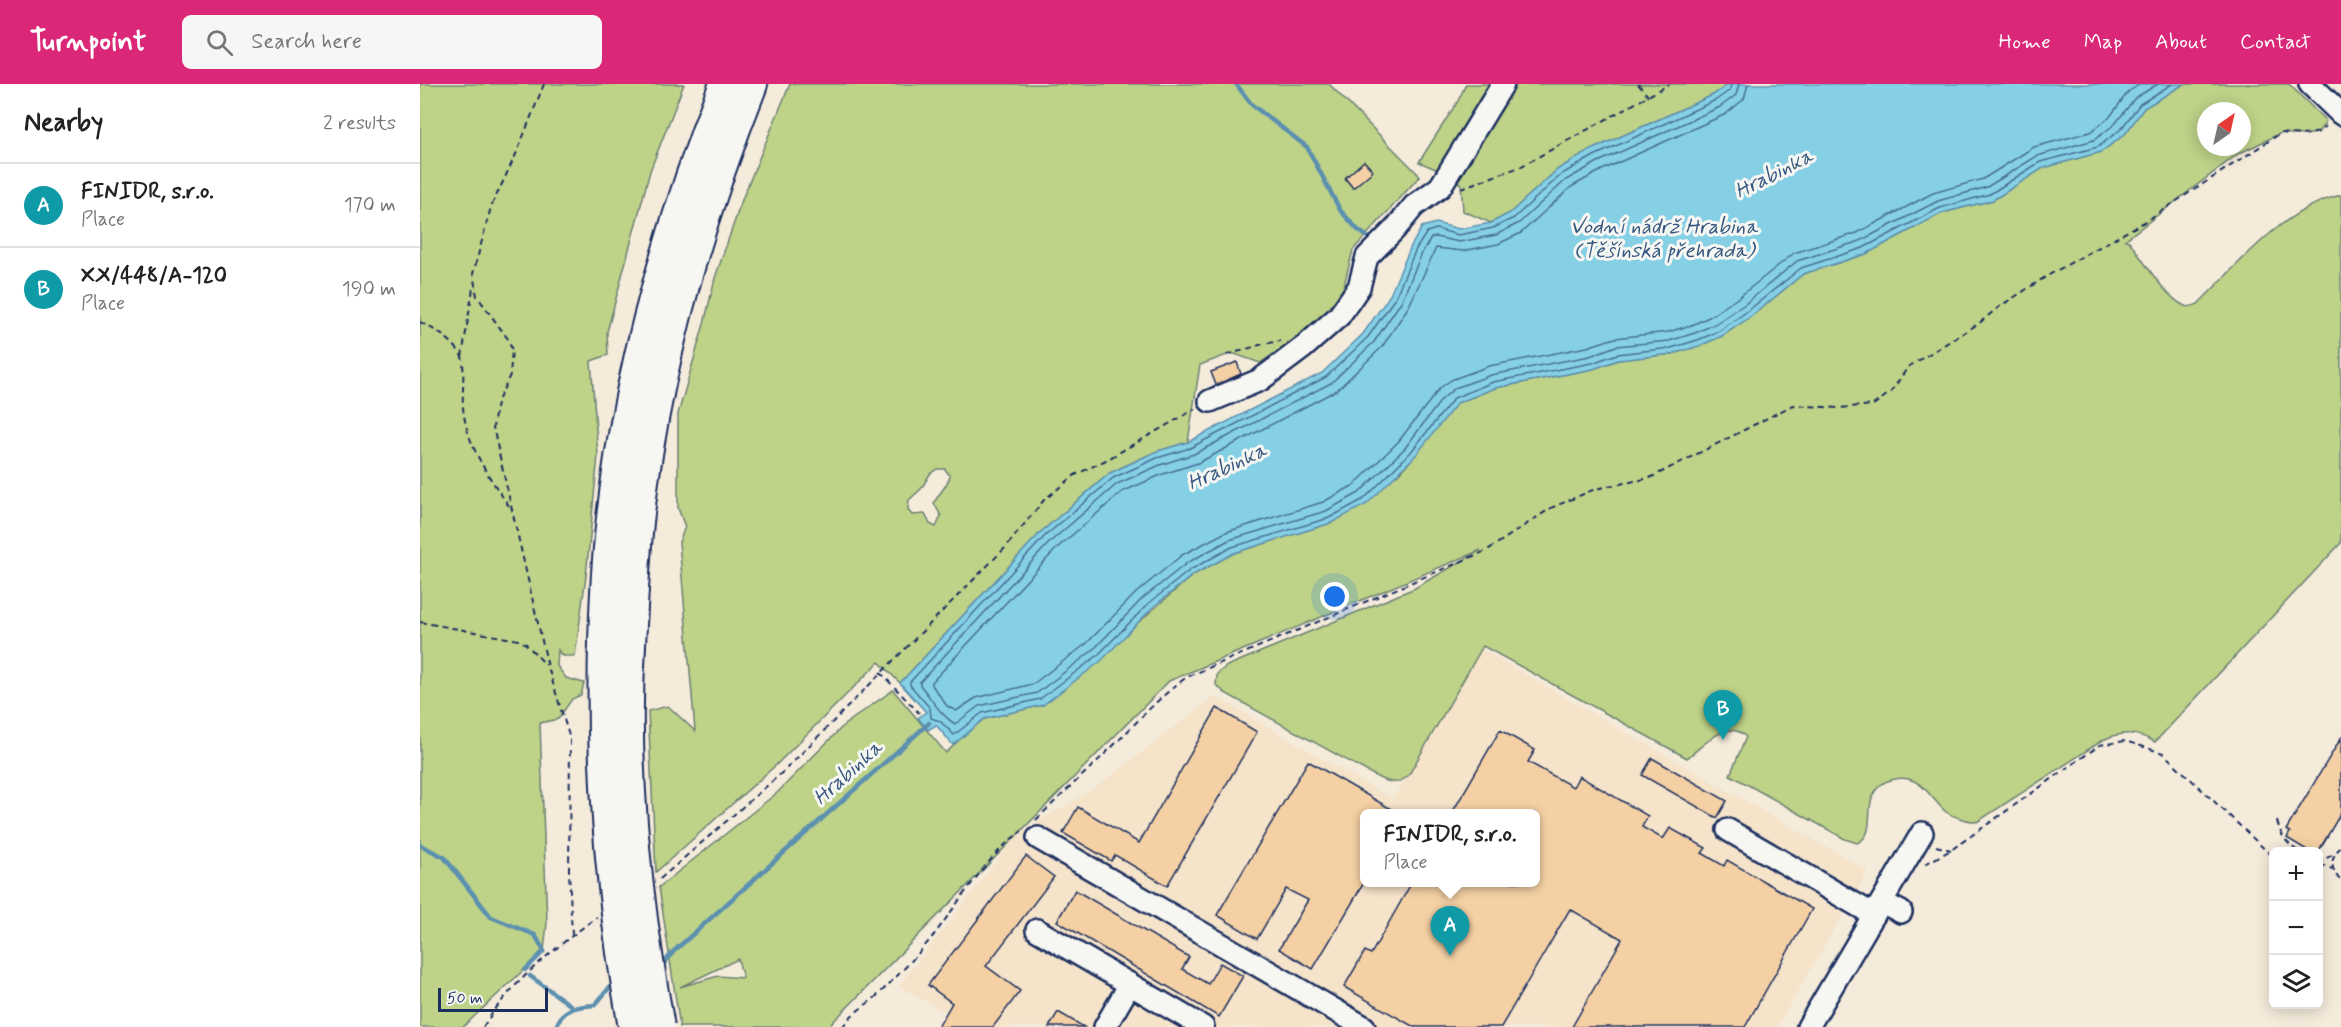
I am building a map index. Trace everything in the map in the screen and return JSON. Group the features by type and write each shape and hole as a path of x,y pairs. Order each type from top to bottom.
{"highway":[{"path":"658,1027 639,901 633,843 626,712 617,644 610,548 630,406 668,249 695,164 726,84"},
{"path":"635,1027 614,890 605,779 617,644 663,365 688,263 751,84"}],"street":[{"path":"1210,401 1260,380 1304,347 1339,316 1359,287 1367,257 1414,206 1440,187 1503,84"},
{"path":"2310,84 2337,117"},
{"path":"1728,830 1878,908 1901,912"},
{"path":"1032,831 1364,1027"},
{"path":"1808,1027 1922,833"},
{"path":"1037,930 1130,984 1190,1024"},
{"path":"1105,1027 1130,984"}],"path":[{"path":"510,507 475,451 467,428 463,410 462,357 473,286 472,274 491,207 517,152 544,84"},
{"path":"1638,84 1648,96"},
{"path":"1440,187 1460,189 1520,167 1670,84"},
{"path":"843,1027 846,1020 876,998 932,937 964,893 1010,839 1032,831 1142,715 1173,687 1187,678 1486,551 1551,508 1595,489 1650,478 1793,405 1838,408 1873,405 1891,392 1908,367 1978,324 2047,276 2146,221 2282,133 2304,135 2318,133 2337,117"},
{"path":"473,286 477,296 508,339 512,350 510,375 498,403 493,427 548,667 570,739 569,870 573,935"},
{"path":"420,322 443,334 462,357"},
{"path":"1227,355 1263,344 1284,341"},
{"path":"654,885 784,771 1005,548 1044,500 1075,475 1210,401"},
{"path":"420,622 518,640 526,644 548,667"},
{"path":"880,672 919,714"},
{"path":"1923,865 1951,850 2100,745 2126,741 2163,753 2269,853"},
{"path":"2277,821 2281,836 2292,847"},
{"path":"2323,861 2341,847"},
{"path":"2332,869 2332,859 2336,851"},
{"path":"2323,866 2332,869 2341,881"},
{"path":"2337,876 2341,875"},
{"path":"483,1027 496,1005 549,951 601,914"}],"shaded area":[{"path":"1481,649 1868,871 1777,1027 971,1027 899,986 1017,835 1096,787 1215,696 1392,799 1408,776"}],"green space":[{"path":"420,84 684,84 650,171 607,332 608,355 591,361 598,456 586,576 575,656 562,656 558,650 557,666 566,678 584,683 581,695 572,699 558,719 540,723 547,923 544,951 463,1027 420,1027"},
{"path":"790,84 1329,84 1420,176 1353,250 1342,293 1316,325 1260,363 1232,353 1200,365 1188,442 1155,452 1110,473 1041,532 900,683 879,662 776,765 656,872 648,711 668,706 695,731 679,542 685,527 678,508 678,414 715,278 743,197","holes":["937,469 945,469 950,476 934,503 941,516 936,527 930,524 925,514 912,515 908,510 909,500 921,489 930,474"]},
{"path":"1466,84 1729,84 1713,95 1591,150 1558,169 1510,213 1491,223 1463,211 1461,184 1419,162 1458,101"},
{"path":"2184,84 2289,84 2326,121 2318,133 2303,135 2281,133 2251,148 2251,102 2197,102 2197,156 2235,156 2125,240 2129,241 2170,295 2185,306 2198,304 2246,255 2281,225 2320,202 2341,195 2341,543 2155,742 2142,736 2129,734 2103,740 1977,822 1946,812 1924,788 1912,780 1904,778 1888,781 1875,791 1867,832 1864,838 1857,843 1845,839 1730,775 1746,737 1739,732 1731,730 1716,736 1687,758 1483,646 1408,776 1398,782 1379,778 1225,693 1216,685 1217,674 1227,666 1415,588 1481,550 1169,681 828,1027 680,1027 659,887 778,792 844,725 893,690 946,753 970,729 984,719 1043,705 1193,575 1234,553 1331,523 1402,471 1457,403 1495,388 1593,369 1618,360 1672,354 1699,346 1722,336 1753,315 1803,274 1866,254 1942,213 1993,200 2043,168 2101,152 2125,134 2144,108","holes":["738,959 743,978 718,976 680,987"]}],"water":[{"name":"Vodní nádrž Hrabina (Těšínská přehrada)","path":"1729,84 2184,84 2144,108 2125,134 2101,152 2043,168 1993,200 1942,213 1866,254 1803,274 1753,315 1722,336 1672,354 1618,360 1593,369 1495,388 1457,403 1415,456 1367,504 1331,523 1234,553 1193,575 1152,608 1101,661 1043,705 984,719 953,745 936,725 928,730 918,718 926,712 900,683 1041,532 1110,473 1155,452 1188,442 1322,373 1363,334 1390,295 1411,246 1422,227 1436,223 1459,229 1491,223 1510,213 1558,169 1591,150 1713,95"}],"building":[{"path":"1364,161 1373,171 1353,188 1345,178"},
{"path":"1237,362 1241,374 1216,385 1211,372"},
{"path":"1217,708 1257,732 1167,886 1115,855 1111,861 1063,833 1078,807 1139,843"},
{"path":"1500,730 1535,750 1528,762 1573,787 1579,776 1648,816 1642,827 1663,839 1670,828 1706,848 1702,853 1724,866 1727,860 1812,909 1745,1027 1572,1027 1622,939 1570,909 1501,1027 1414,1027 1344,987 1365,951 1371,954 1409,887 1540,887 1540,809 1454,809"},
{"path":"2341,738 2341,813 2321,847 2302,847 2287,838 2290,832 2286,830"},
{"path":"1652,758 1727,801 1717,818 1642,775"},
{"path":"1308,761 1391,809 1360,809 1361,887 1313,969 1279,949 1308,900 1286,889 1257,939 1217,915"},
{"path":"1026,856 1054,877 986,966 1020,991 993,1027 938,1027 952,1003 928,985"},
{"path":"1075,890 1189,957 1182,969 1208,984 1220,963 1243,976 1219,1017 1057,921"},
{"path":"1058,1012 1084,1027 1049,1027"}],"waterway":[{"path":"1236,84 1252,105 1307,147 1340,210 1358,230 1372,240"},
{"name":"Hrabinka","path":"660,968 674,951 929,723"},
{"path":"420,845 444,857 491,917 535,935 544,951 525,970"},
{"path":"530,976 573,1007"},
{"name":"Hrabinka","path":"556,1027 567,1011 576,1007 595,1005 610,987 616,986"}],"place":[{"name":"XX/448/A-120","path":"1723,740"},
{"name":"FINIDR, s.r.o.","path":"1450,956"}]}
